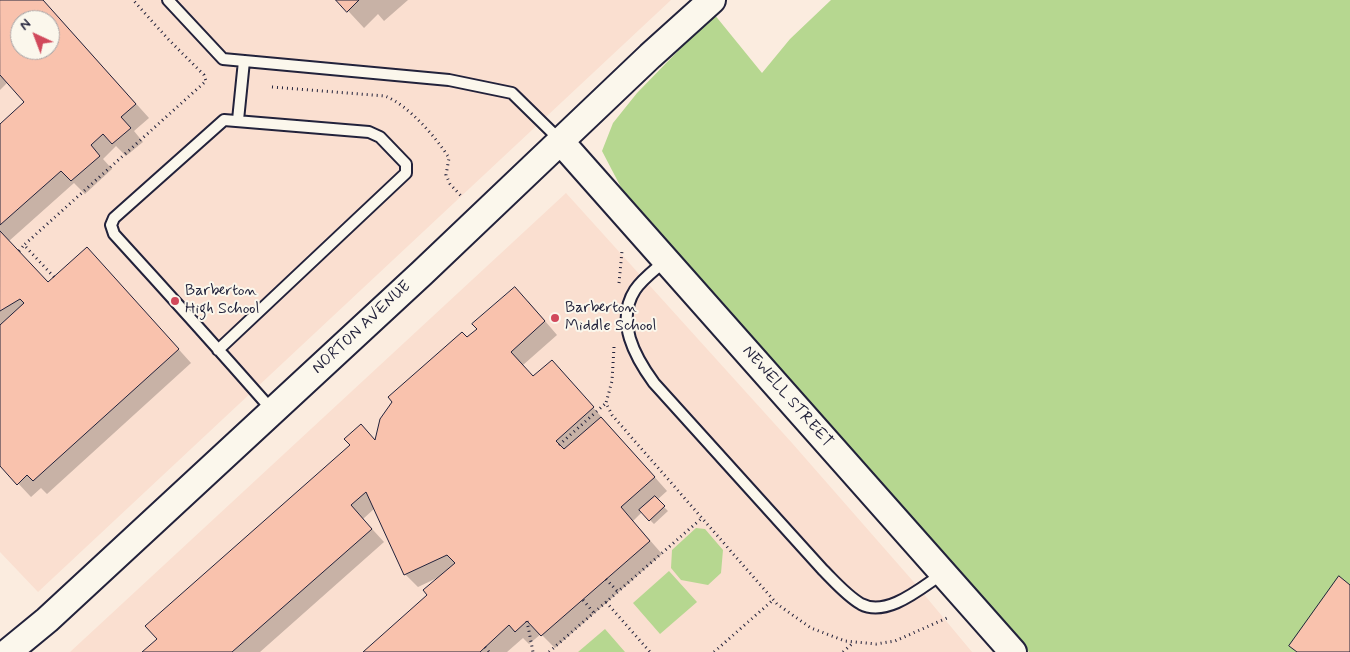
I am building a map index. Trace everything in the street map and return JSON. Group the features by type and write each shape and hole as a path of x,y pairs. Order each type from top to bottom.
{"main road":[{"name":"NORTON AVENUE","path":"8,652 47,620 273,411 712,0"},
{"name":"NEWELL STREET","path":"561,142 1013,652"}],"lane":[{"path":"168,0 223,59 449,80 512,93 561,142"},
{"path":"238,120 244,61"},
{"path":"218,350 406,173 406,164 380,137 369,132 224,120 218,123 114,218 111,225 114,234 218,350 273,411"},
{"path":"666,260 635,289 628,306 629,337 635,353 654,383 824,570 847,594 863,605 876,607 896,602 943,574"}],"path":[{"path":"19,251 206,81 204,75 168,39 134,0"},
{"path":"24,245 54,277"},
{"path":"559,445 606,403 612,381"},
{"path":"606,403 612,415 773,600 811,628 832,637 876,644 895,641 947,618"},
{"path":"549,652 702,518"},
{"path":"606,579 618,592"},
{"path":"583,600 594,613"},
{"path":"714,652 773,600"},
{"path":"606,602 650,652"},
{"path":"527,621 533,652"},
{"path":"843,652 854,642"},
{"path":"485,647 489,652"}],"shaded area":[{"name":"Barberton High School","path":"0,0 671,0 38,592 0,552"},
{"name":"Barberton Middle School","path":"566,193 792,443 912,580 972,652 70,652"}],"green space":[{"path":"831,0 1350,0 1350,652 1029,652 626,197 602,151 613,123 637,93 714,14 762,73 790,39"},
{"path":"696,528 705,529 723,550 721,573 708,585 681,580 671,568 672,550"},
{"path":"669,571 697,602 660,634 633,603"},
{"path":"605,629 625,652 578,652"}],"building":[{"path":"0,0 43,0 52,10 10,10 10,60 60,60 60,19 136,104 121,117 131,128 112,144 103,134 91,145 100,156 71,181 61,171 0,225 0,124 24,102 0,75"},
{"path":"336,0 359,0 347,12"},
{"path":"0,231 48,282 87,247 179,349 33,481 27,475 17,485 0,466 0,325 24,303 20,299 0,311"},
{"path":"515,287 545,321 511,352 533,376 552,360 594,407 556,441 564,449 601,417 655,477 621,507 650,541 541,636 527,621 515,632 509,625 480,652 363,652 427,595 423,590 455,563 447,555 404,575 366,492 351,505 372,529 232,652 142,652 157,639 145,626 350,445 344,439 361,424 375,440 380,419 392,402 388,397 462,332 467,337 477,329 472,324"},
{"path":"655,496 665,506 649,521 639,510"},
{"path":"1339,576 1350,585 1350,652 1297,652 1289,646"}],"place":[{"name":"Barberton High School","path":"175,301"},
{"name":"Barberton Middle School","path":"555,318"}]}
